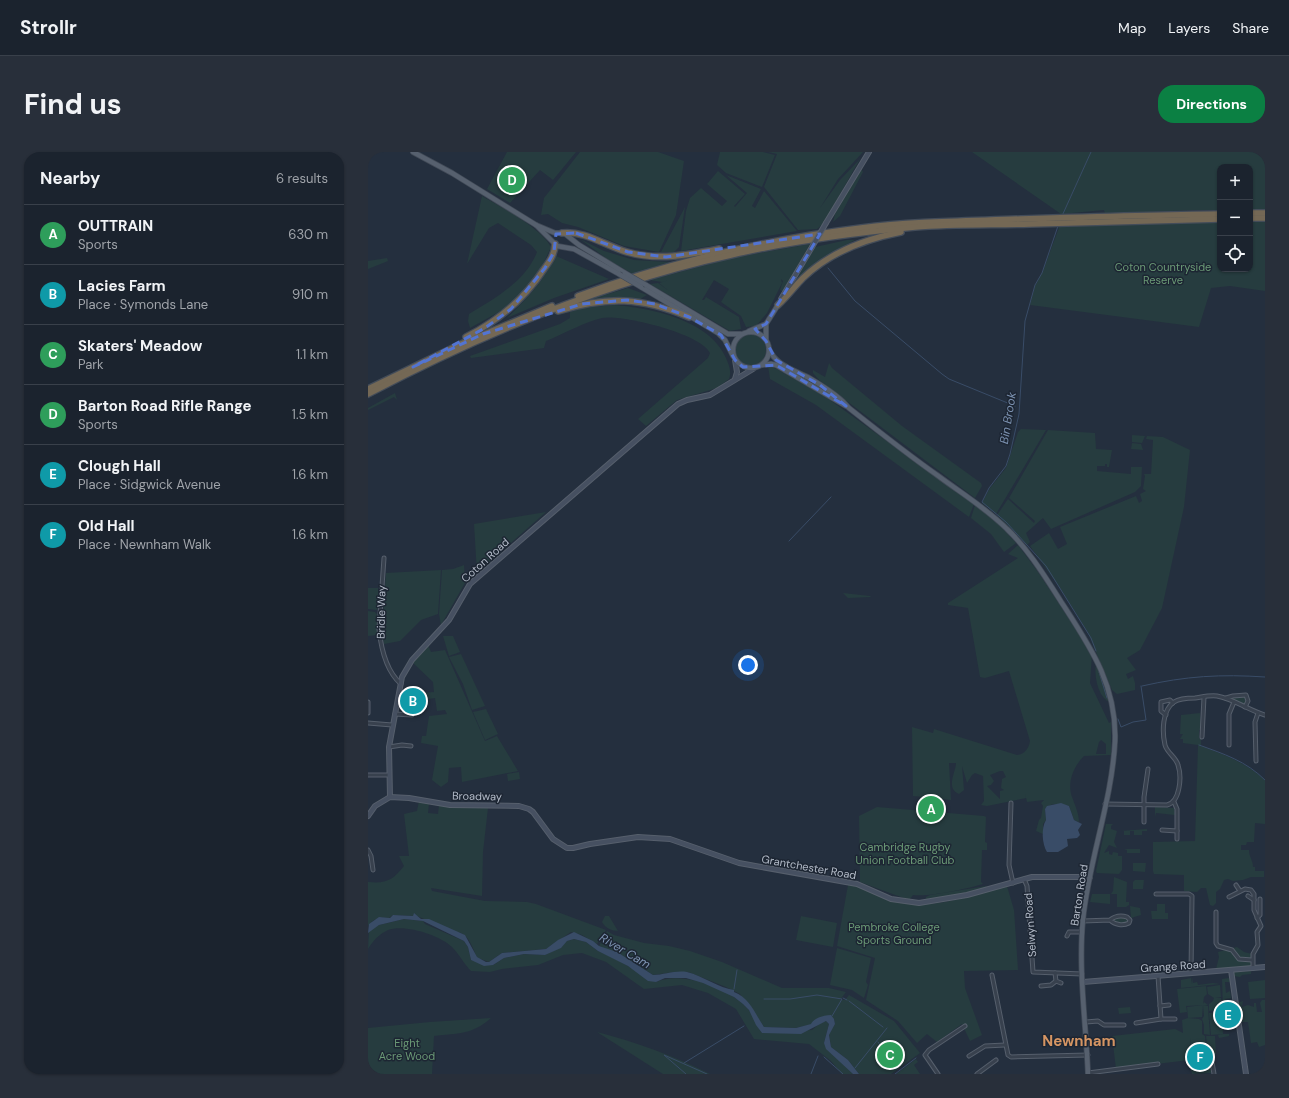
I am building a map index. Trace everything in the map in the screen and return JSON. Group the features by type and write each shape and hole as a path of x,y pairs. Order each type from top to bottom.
{"highway":[{"path":"1253,213 1265,213"},
{"path":"368,389 518,319 606,286 680,263 761,243 862,227 922,222 1217,214"},
{"path":"1253,218 1265,218"},
{"path":"368,394 415,370 514,325 561,306 634,281 731,254 782,244 914,227 1217,219"},
{"path":"778,305 818,265 848,248 880,236 957,225"},
{"path":"561,233 576,233 621,250 656,257 682,256 749,243 761,243"},
{"path":"413,367 485,328 511,309 536,281 554,252 555,244"},
{"path":"514,325 582,304 616,299 655,304 689,317"}],"main road":[{"path":"413,152 484,192 536,224 568,236 689,317 721,335 734,358 743,367 753,369 762,365 776,365 846,406"},
{"path":"536,224 559,247 566,246 574,249 644,286 728,334 742,334 766,324"},
{"path":"555,244 555,237 561,233"},
{"path":"566,246 569,242 568,236"},
{"path":"778,305 766,324 765,334 769,349 776,360 820,385 843,401 846,406"},
{"path":"748,332 759,334 766,341"},
{"path":"734,358 733,343 742,334"},
{"path":"762,365 767,358 769,349"},
{"name":"Barton Road","path":"846,406 899,448 995,517 1022,546 1052,589 1096,658 1109,690 1114,721 1114,752 1106,804 1082,932 1082,974 1088,1074"}],"street":[{"path":"778,305 869,152"},
{"path":"734,358 737,372 735,380"},
{"name":"Coton Road","path":"390,797 388,775 389,747 400,684 406,668 448,620 470,584 678,404 687,400 710,395 753,369"},
{"name":"Bridle Way","path":"384,558 379,629 380,640 386,663 395,679 400,684"},
{"path":"1106,804 1167,806 1174,802 1178,795 1179,769 1166,745 1166,715 1173,703 1183,699 1204,697 1226,698 1246,695 1248,701 1245,707"},
{"path":"1202,737 1204,697"},
{"path":"1226,698 1265,715"},
{"path":"1166,715 1161,711 1161,702 1170,700 1173,703"},
{"path":"368,702 368,713"},
{"path":"1229,745 1229,714 1234,702"},
{"path":"1256,761 1255,722 1258,713"},
{"path":"395,714 412,715"},
{"path":"368,723 392,725"},
{"path":"389,747 402,745 411,746"},
{"path":"1144,822 1147,772"},
{"path":"368,775 388,775"},
{"path":"368,816 370,810 390,797"},
{"name":"Broadway","path":"390,797 409,798 450,805 519,806 529,808 537,817"},
{"path":"1174,802 1177,809 1177,839"},
{"path":"1011,803 1009,865 1013,883"},
{"name":"Grantchester Road","path":"537,817 553,839 567,848 638,838 670,839 739,863 857,884 901,901 919,903 934,902 1024,879 1046,876 1092,876"},
{"path":"1164,831 1177,831"},
{"path":"368,850 371,856 373,870"},
{"name":"Selwyn Road","path":"1024,879 1027,886 1033,972 1055,973"},
{"path":"1236,885 1240,891"},
{"path":"1229,897 1245,889 1251,890 1254,894 1254,910 1260,926 1257,932 1258,945 1252,960 1253,968"},
{"path":"1156,894 1189,894 1192,896 1191,974"},
{"path":"1248,896 1254,900"},
{"path":"1257,918 1260,915 1260,899"},
{"path":"1216,912 1216,943 1218,946 1232,950 1239,959 1252,960"},
{"path":"1083,921 1110,920 1124,916 1129,918 1130,921 1128,924 1115,924 1110,920"},
{"path":"1067,936 1069,932 1082,932"},
{"name":"Grange Road","path":"1083,982 1265,967"},
{"path":"1231,970 1246,1074"},
{"path":"1056,981 1055,973 1082,974"},
{"path":"992,975 1008,1055 1011,1057 1088,1055"},
{"path":"1158,976 1161,1019"},
{"path":"1056,981 1060,983"},
{"path":"1041,986 1051,985 1056,981"},
{"path":"1160,1006 1169,1005"},
{"path":"1136,1022 1175,1019"},
{"path":"1086,1022 1097,1021 1103,1025 1124,1025"},
{"path":"938,1074 925,1055 929,1050 965,1026"},
{"path":"969,1056 985,1046 1005,1045"},
{"path":"977,1074 996,1060"},
{"path":"1212,1062 1214,1074"},
{"path":"1088,1074 1158,1064"}],"highlighted area":[{"path":"576,233 628,252 666,257 820,234 766,324 755,329 766,341 776,360 820,385 846,406 776,365 743,367 735,360 721,335 689,317 655,304 627,300 582,304 483,334 413,367 485,328 511,309 545,268 554,252 556,234"}],"green space":[{"path":"507,152 576,152 553,180 540,170 510,203 487,189"},
{"path":"580,152 658,152 684,161 676,215 659,252 624,246 578,227 562,223 548,214 541,215 544,198"},
{"path":"720,152 763,152 775,155 762,187 726,173 717,165"},
{"path":"768,152 863,152 838,179 820,208 840,180 860,159 823,224 817,229 798,230 764,187 777,154"},
{"path":"972,152 1265,152 1265,209 1253,210 1253,164 1217,164 1217,210 1105,214 1104,210 1061,214"},
{"path":"861,169 863,172 840,216 833,222 835,214"},
{"path":"718,171 745,194 734,206 735,207 747,193 726,175 761,189 752,206 755,208 764,191 797,231 681,251 686,211 690,198 701,188 722,206 727,201 707,184"},
{"path":"482,196 530,225 546,240 551,247 540,271 522,296 508,307 470,328 468,321 469,314 499,295 517,280 525,272 537,252 531,245 498,223 489,228 467,264"},
{"path":"685,207 679,247 674,252 661,252"},
{"name":"Coton Countryside Reserve","path":"1253,221 1265,221 1265,291 1230,286 1211,288 1199,327 1030,305 1035,286 1043,271 1060,225 1217,222 1217,272 1253,272"},
{"path":"580,239 604,251 634,260 670,262 633,274 610,261"},
{"path":"847,240 855,240 824,257 795,282 815,247"},
{"path":"810,244 783,292 780,290 783,281 781,279 782,283 767,313 756,326 746,327 741,316 721,302 729,289 714,280 702,300 706,297 739,317 741,329 730,331 650,284 658,283 669,291 659,283 669,280 662,282 650,280 732,258"},
{"path":"556,256 609,279 554,298 507,318 522,304 534,289"},
{"path":"387,258 388,261 368,269 368,261"},
{"path":"628,288 647,295 640,299 612,298 588,300"},
{"path":"614,305 645,309 678,318 707,334 718,345 726,358 730,371 729,379 717,388 677,400 646,426 638,419 708,358 710,353 704,346 693,339 643,322 626,319 602,318 546,341 544,348 471,358 470,356 560,324 570,318 570,312 582,308"},
{"path":"747,334 753,334 763,341 766,350 765,356 759,363 753,366 747,366 737,359 734,353 734,347 741,337"},
{"path":"829,363 832,368 902,426 981,483 982,486 975,498 819,380 813,373 813,370 825,377"},
{"path":"768,366 777,369 823,395 974,504 969,517 816,405 770,379"},
{"path":"395,393 397,400 394,397 368,410 368,408"},
{"path":"1021,429 1046,430 996,514 982,503 990,488 1006,468 1018,432"},
{"path":"1048,430 1095,433 1096,449 1112,450 1109,467 1107,467 1107,464 1105,464 1105,466 1097,466 1097,471 1131,474 1131,467 1142,467 1141,486 1135,492 1051,529 1043,518 1026,533 1030,542 1027,545 997,515 1008,499 1034,523 1035,521 1009,498"},
{"path":"1132,435 1145,436 1142,443 1132,442"},
{"path":"1147,436 1163,437 1190,450 1184,507 1162,608 1140,650 1127,658 1136,670 1126,674 1128,679 1133,676 1135,690 1117,694 1112,690 1088,633 1060,588 1030,546 1049,533 1058,549 1067,544 1060,527 1136,496 1139,503 1142,501 1140,494 1146,491 1143,489 1144,474 1151,474 1153,440 1146,439"},
{"path":"1132,443 1141,444 1143,450 1131,449"},
{"path":"975,505 1001,526 1016,543 1004,552 991,534 971,518"},
{"path":"546,512 477,573 474,524"},
{"path":"1018,545 1038,572 1092,653 1090,683 1109,723 1111,722 1111,755 1084,756 1080,760 1072,775 1070,786 1072,797 1078,813 1079,822 1074,820 1069,806 1057,804 1051,805 1045,809 1046,820 1043,824 1043,834 1036,831 1041,818 1043,806 1041,803 1044,800 1027,802 1025,793 1026,798 987,806 981,805 984,801 983,776 975,773 967,783 962,766 964,790 959,794 955,791 952,784 956,763 949,763 951,800 913,796 912,727 933,733 934,729 1017,755 1024,752 1029,746 1030,741 1009,671 985,678 980,677 968,608 948,605 948,603 1018,558 1008,554","holes":["1101,740 1106,744 1106,754 1096,754 1099,742","1003,771 1006,777 1002,779 1001,788 1004,790 1000,791 1000,799 987,786 991,785 994,781 990,775"]},
{"path":"464,565 465,583 441,625 439,614 442,570 453,569"},
{"path":"441,570 438,614 421,620 400,641 384,644 382,632 386,573"},
{"path":"368,588 378,588 379,608 376,610 368,609"},
{"path":"843,593 870,596 871,597 848,598"},
{"path":"368,611 375,612 378,616 377,635 368,636"},
{"path":"443,636 453,636 460,652 449,656"},
{"path":"428,645 431,652 445,650 485,741 497,736 518,771 462,782 461,767 449,768 448,782 441,787 432,780 438,746 421,743 422,736 426,736 429,716 447,714 445,710 437,711 435,698 422,700 421,693 434,692 433,682 412,662"},
{"path":"461,654 485,706 472,710 463,684 449,657"},
{"path":"1096,663 1098,664 1109,700 1107,701 1097,684 1095,673"},
{"path":"1245,696 1247,699 1244,704 1230,698"},
{"path":"486,709 498,734 485,740 473,712"},
{"path":"1200,713 1201,730 1199,730 1199,738 1201,739 1201,746 1235,760 1265,780 1265,824 1255,823 1254,842 1247,842 1246,845 1241,845 1241,850 1249,850 1255,871 1264,871 1264,877 1251,877 1233,881 1228,879 1224,880 1220,889 1216,892 1216,903 1213,906 1210,905 1206,888 1201,888 1197,892 1184,891 1184,875 1154,874 1153,871 1153,842 1195,841 1198,745 1183,743 1183,739 1180,739 1183,734 1180,734 1181,715"},
{"path":"519,772 520,779 508,781 507,774"},
{"path":"419,801 429,803 428,813 438,814 439,805 459,808 488,808 483,852 482,896 431,888 432,891 485,901 527,902 536,904 606,930 597,944 582,935 571,932 546,949 502,953 489,962 477,958 470,941 464,935 414,914 413,916 393,915 389,918 377,919 368,926 368,882 384,882 389,880 393,878 404,866 399,856 409,856 404,814 417,811"},
{"name":"Cambridge Rugby Union Football Club","path":"877,807 986,817 985,842 987,843 987,850 982,850 981,882 983,884 938,894 913,895 909,900 860,882 859,816"},
{"path":"1155,807 1174,808 1175,815 1156,813 1155,817"},
{"path":"1106,824 1113,824 1111,829 1117,831 1114,842 1117,848 1109,845 1104,853 1109,851 1109,854 1112,855 1113,852 1118,853 1118,856 1122,856 1122,870 1119,874 1097,873 1096,871"},
{"path":"1147,829 1147,831 1142,831 1142,835 1134,835 1134,831 1130,831 1130,835 1124,835 1124,831 1121,831"},
{"path":"1124,849 1140,849 1140,853 1127,853 1127,850"},
{"path":"1133,863 1146,863 1145,872 1133,871"},
{"path":"1114,877 1127,882 1126,902 1129,902 1129,905 1126,907 1117,907 1117,894 1111,894 1113,891"},
{"path":"1135,880 1144,880 1143,889 1133,889 1133,882"},
{"name":"Pembroke College Sports Ground","path":"848,885 864,888 899,902 917,904 930,904 956,900 1007,886 1014,910 1018,970 964,971 965,988 982,1035 970,1041 962,1024 937,1042 927,1034 917,1043 898,1021 866,1000 875,958 837,946"},
{"path":"986,886 986,888 979,891 926,900 926,897 930,895"},
{"path":"1092,894 1110,894 1110,904 1090,902"},
{"path":"1157,904 1165,904 1165,913 1168,913 1168,919 1152,919 1151,911 1157,911"},
{"path":"1130,906 1140,908 1141,915 1131,918"},
{"path":"605,916 609,916 618,931 609,929 603,924 602,922"},
{"path":"801,916 837,923 833,947 796,940"},
{"path":"1125,917 1128,920 1126,923 1118,923 1112,920 1117,918"},
{"path":"404,919 423,921 425,924 464,941 468,947 471,960 493,965 504,958 524,954 545,955 567,941 574,939 586,942 598,951 612,957 656,982 666,979 679,978 692,980 705,983 730,994 748,1009 762,1033 812,1030 820,1023 826,1021 829,1024 824,1043 853,1074 842,1074 831,1061 809,1044 754,1039 736,1009 708,993 682,985 644,989 606,962 582,953 563,955 538,965 502,969 490,972 471,971 455,950 439,938 422,932 403,928 388,930 376,938 368,949 369,930 379,925"},
{"path":"607,931 614,935 644,943 669,946 690,951 722,962 782,988 829,988 846,992 840,1000 845,1000 849,995 894,1021 920,1053 891,1074 859,1074 848,1060 831,1047 829,1034 835,1024 834,1019 796,1028 764,1027 740,994 726,987 688,972 653,975 630,960 599,946"},
{"path":"1237,947 1244,952 1252,954 1251,967 1216,969 1219,957 1218,952"},
{"path":"837,948 871,958 866,982 868,985 864,998 852,990 830,985"},
{"path":"1251,971 1251,974 1242,975 1240,977 1234,976 1233,972"},
{"path":"1193,977 1193,983 1197,982 1198,985 1213,983 1220,984 1181,988 1181,980 1191,978 1192,984"},
{"path":"1229,978 1230,982 1225,982 1226,993 1230,991 1231,998 1225,999 1223,1010 1222,979"},
{"path":"1265,980 1265,998 1250,999 1248,982"},
{"path":"1220,985 1221,997 1215,998 1221,998 1222,1010 1209,1011 1209,1004 1214,998 1208,994 1207,987"},
{"path":"1206,986 1207,994 1204,997 1203,1004 1204,1002 1208,1005 1186,1006 1187,1012 1180,1013 1177,989"},
{"path":"1262,1000 1265,1000 1265,1045 1259,1047 1257,1042 1251,1043 1248,1022 1240,1022 1237,1003 1243,1001 1242,1007 1248,1005 1254,1007 1254,1003 1256,1003 1257,1012 1262,1012 1260,1003"},
{"path":"1203,1005 1208,1006 1210,1035 1204,1034 1202,1019 1204,1016"},
{"path":"1203,1005 1202,1017 1188,1018 1187,1007"},
{"path":"1130,1007 1131,1013 1119,1014 1118,1008"},
{"path":"1222,1012 1223,1034 1211,1035 1209,1013"},
{"name":"Eight Acre Wood","path":"491,1018 484,1024 471,1030 434,1036 432,1074 368,1074 368,1028"},
{"path":"1188,1018 1199,1019 1202,1021 1202,1034 1205,1036 1206,1049 1191,1051 1190,1038 1190,1050 1188,1051 1196,1052 1197,1063 1204,1064 1205,1069 1208,1066 1211,1067 1211,1073 1192,1074 1189,1060 1116,1069 1112,1036 1175,1029 1183,1033 1182,1020"},
{"path":"597,1032 655,1050 710,1074 663,1074"},
{"path":"1229,1034 1229,1036 1219,1038 1218,1035"},
{"path":"1206,1036 1215,1036 1216,1054 1208,1055"},
{"path":"916,1059 918,1062 914,1065 920,1074 896,1074"}],"water":[{"path":"1061,803 1069,806 1074,820 1082,824 1078,830 1080,835 1077,838 1067,839 1068,846 1058,852 1047,852 1044,845 1043,836 1043,827 1046,820 1045,809 1047,806"},
{"path":"414,913 421,919 429,919 465,935 477,957 486,962 489,962 502,953 546,949 558,940 574,932 593,941 599,946 617,952 653,975 687,972 728,989 734,990 734,992 748,1002 764,1027 796,1028 811,1024 814,1020 820,1017 831,1015 835,1024 829,1035 831,1047 848,1060 859,1074 853,1074 826,1049 824,1043 829,1024 826,1021 801,1034 762,1033 756,1025 749,1010 734,997 703,983 686,978 665,978 656,982 648,981 628,966 598,951 586,942 574,939 567,941 561,948 545,955 524,954 504,958 493,965 484,966 471,960 468,947 464,941 423,921 404,919 379,925 368,933 369,924 379,917 390,918 393,915 413,916"}],"waterway":[{"name":"Bin Brook","path":"1062,216 1091,152"},
{"name":"Bin Brook","path":"1058,226 1042,273 1035,285 1025,321 1019,414 1010,454 1006,466 989,488 982,502 1006,522 1046,566 1091,638 1096,651"},
{"path":"828,268 855,301 942,374 949,379 1015,406"},
{"path":"789,541 831,497"},
{"name":"Bin Brook","path":"1099,672 1107,698"},
{"path":"1142,686 1189,678 1233,676 1265,677"},
{"name":"Bin Brook","path":"1118,719 1121,727 1133,722 1146,720 1141,686"},
{"name":"Bin Brook","path":"1199,745 1226,755 1242,763 1258,773 1265,780"},
{"path":"734,989 737,970"},
{"path":"764,999 790,999 817,995 842,999 832,1016"},
{"path":"843,998 847,1000"},
{"path":"849,1001 883,1027"},
{"path":"684,1063 744,1026"},
{"path":"855,1068 887,1028"},
{"path":"878,1042 897,1069"},
{"path":"686,1074 664,1055 707,1074"},
{"path":"811,1074 818,1056"},
{"path":"824,1057 843,1074"},
{"path":"895,1074 916,1058"}],"place":[{"name":"Barton Road Rifle Range","path":"512,180"},
{"name":"Lacies Farm","path":"413,701"},
{"name":"OUTTRAIN","path":"931,809"},
{"name":"Clough Hall","path":"1228,1015"},
{"name":"Skaters' Meadow","path":"890,1055"},
{"name":"Old Hall","path":"1200,1057"}],"district":[{"name":"Newnham","path":"1079,1041"}],"water label":[{"name":"River Cam","path":"625,951"}]}
